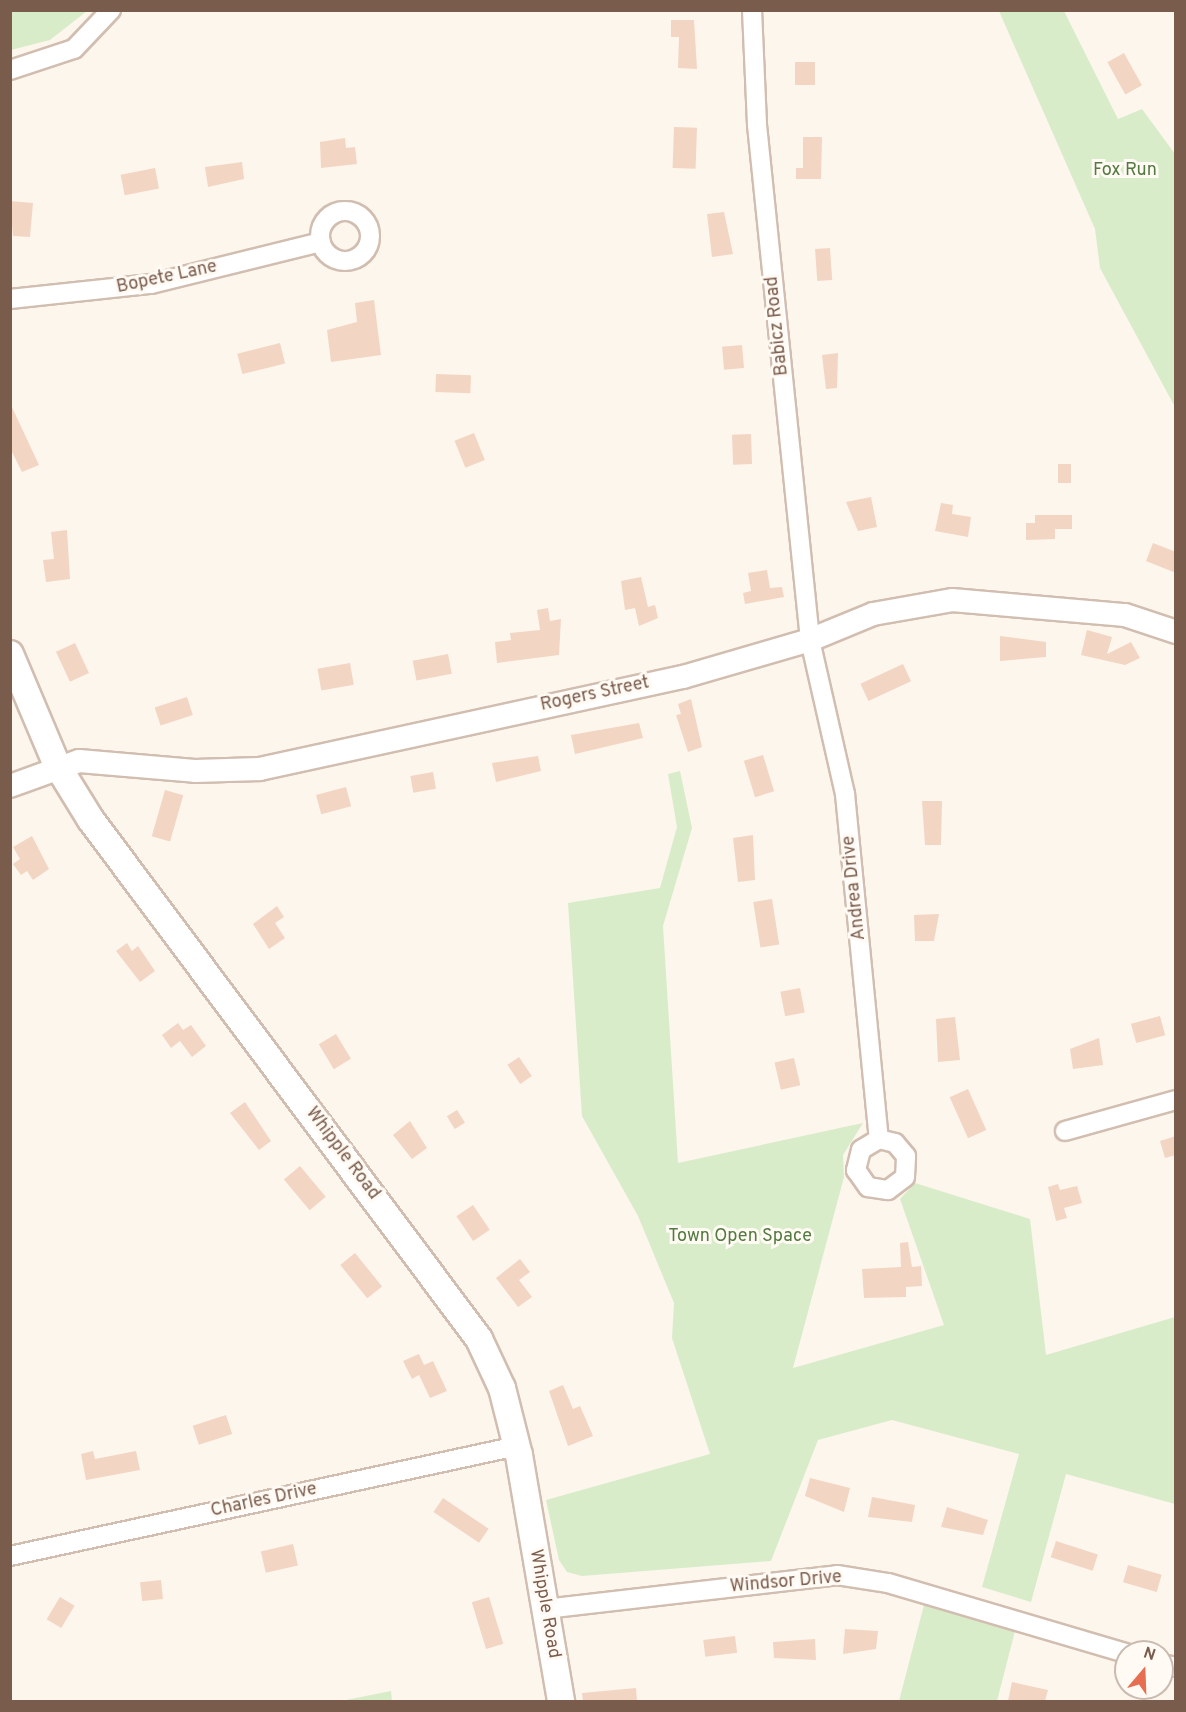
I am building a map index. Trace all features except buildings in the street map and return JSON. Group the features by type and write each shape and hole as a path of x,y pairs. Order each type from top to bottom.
{"main road":[{"name":"Whipple Road","path":"10,654 57,765 91,820 451,1296 502,1388 517,1446 561,1701"}],"street":[{"path":"10,70 74,49 111,10"},
{"name":"Babicz Road","path":"752,10 757,125 810,640"},
{"name":"Bopete Lane","path":"10,299 151,284 321,242"},
{"name":"Rogers Street","path":"10,786 57,765 79,761 195,771 257,770 683,677 810,640 873,614 952,600 1125,615 1176,632"},
{"name":"Andrea Drive","path":"810,640 845,794 879,1139"},
{"path":"1065,1131 1176,1100"},
{"name":"Charles Drive","path":"10,1556 517,1446"},
{"name":"Windsor Drive","path":"545,1609 837,1575 888,1583 1114,1649"}],"green space":[{"path":"10,11 87,11 50,40 11,50"},
{"name":"Fox Run","path":"999,11 1064,11 1118,119 1142,109 1175,154 1175,407 1100,268 1095,229"},
{"name":"Town Open Space","path":"680,771 692,828 663,926 678,1163 863,1123 843,1155 844,1177 793,1368 944,1325 900,1199 915,1183 1030,1219 1046,1355 1175,1317 1175,1504 1066,1474 1031,1602 982,1587 1019,1454 892,1420 818,1440 771,1561 582,1576 567,1572 559,1560 546,1500 710,1454 672,1338 674,1303 638,1216 582,1116 568,903 660,888 677,827 668,774"},
{"path":"924,1605 1015,1631 997,1701 899,1701"},
{"path":"391,1691 392,1701 341,1701"}]}
